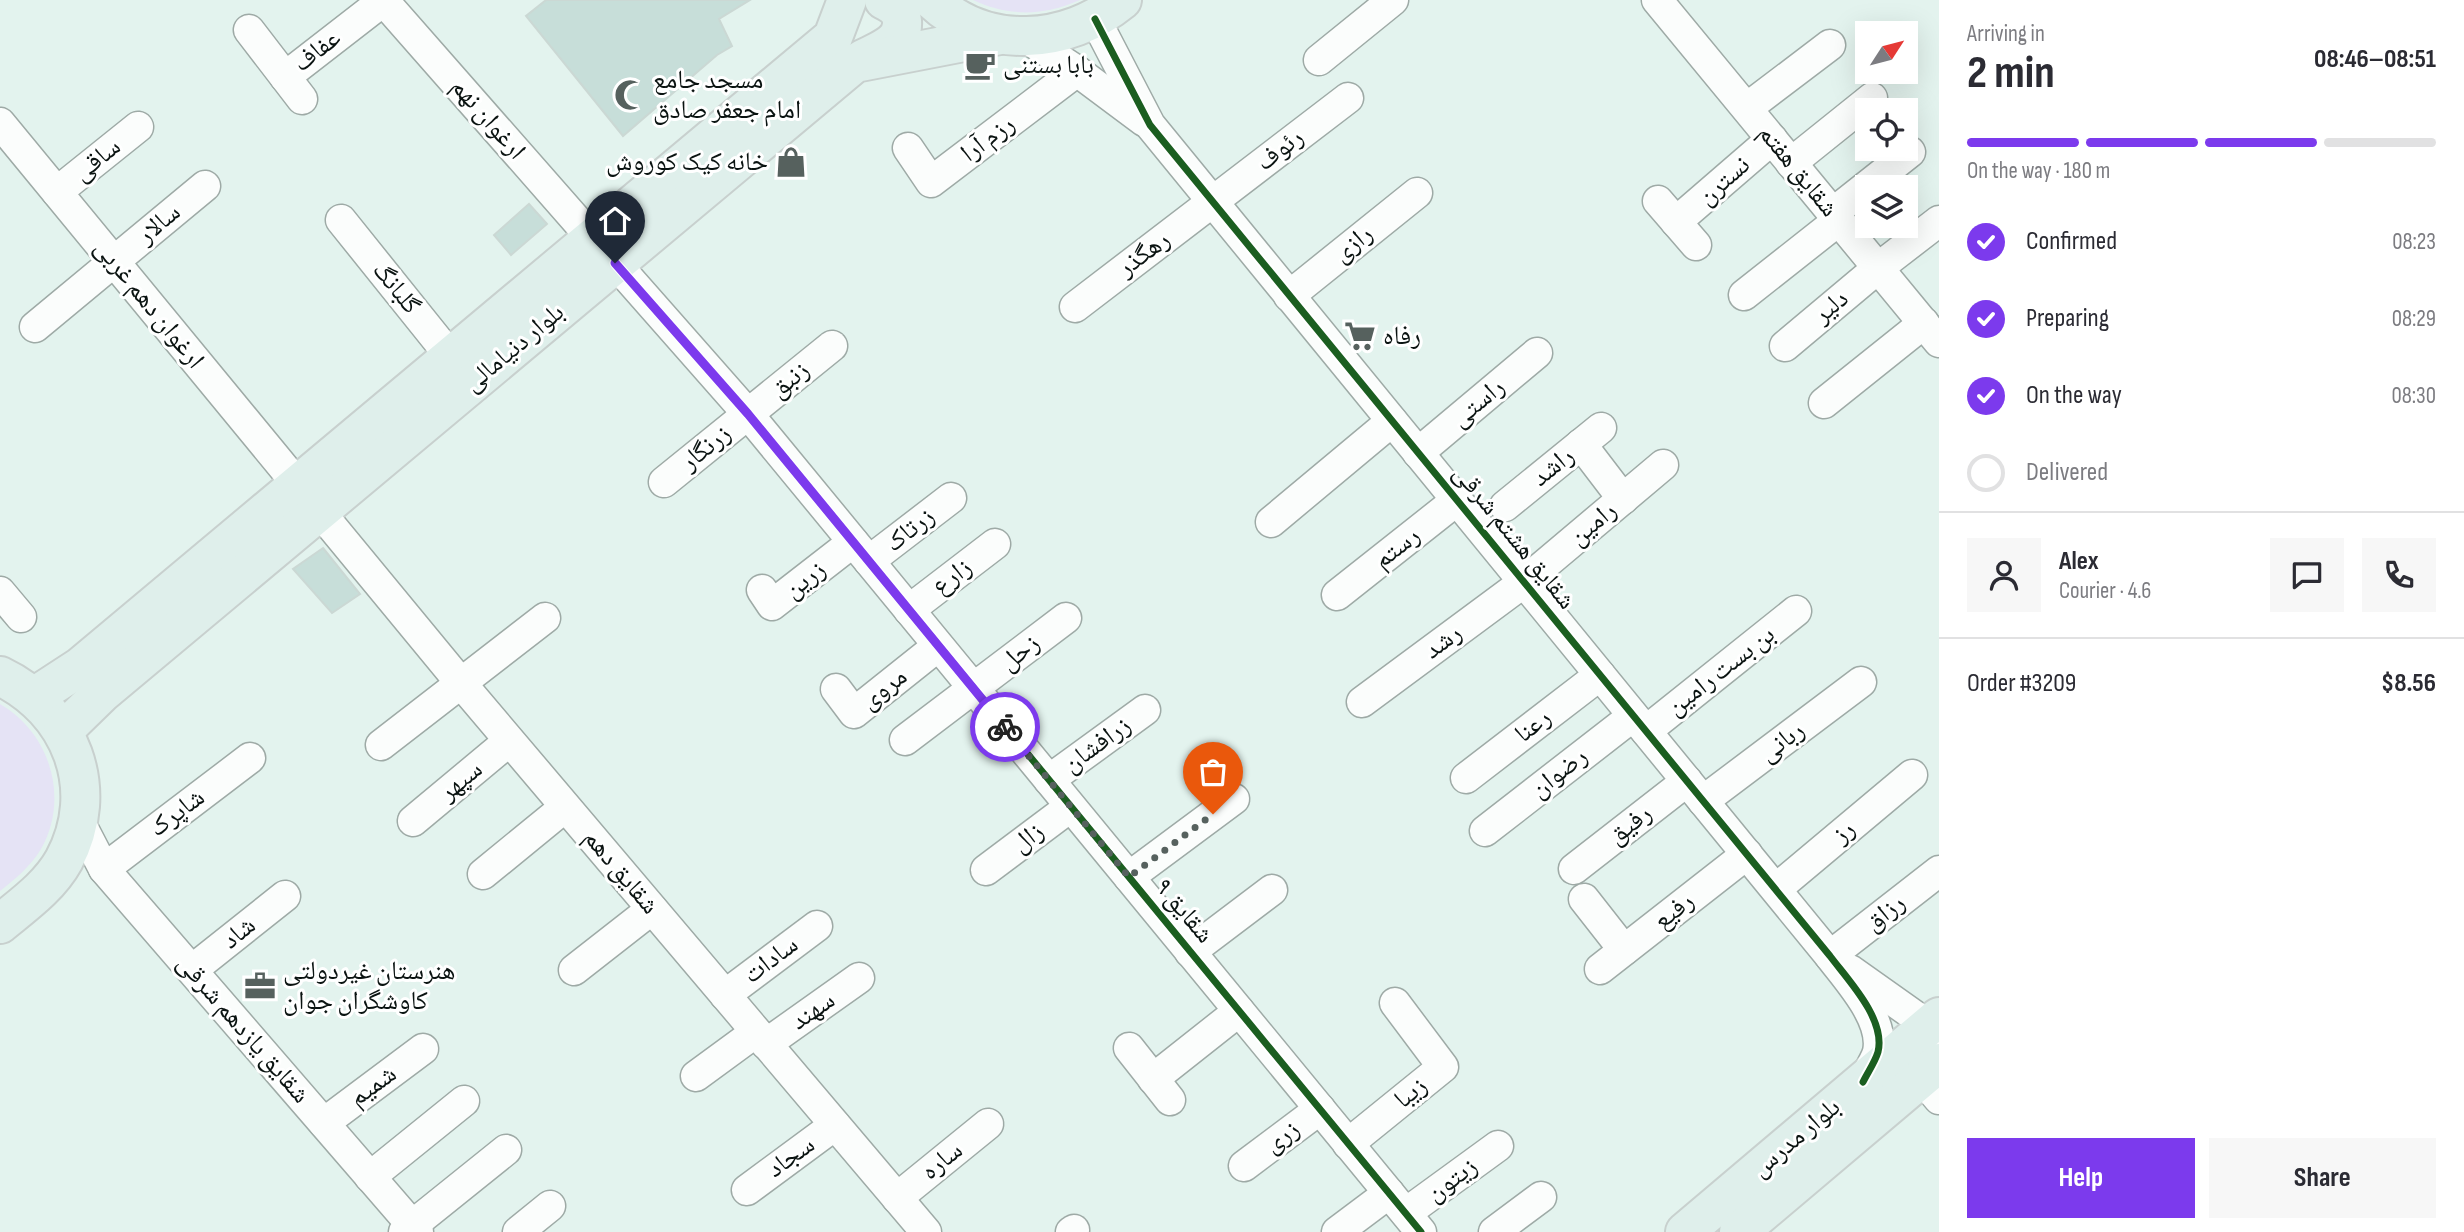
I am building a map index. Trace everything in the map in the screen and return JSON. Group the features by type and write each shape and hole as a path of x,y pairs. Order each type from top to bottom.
{"main road":[{"name":"بلوار دنیامالی","path":"844,50 847,0"},
{"path":"844,50 862,6 871,0"},
{"path":"844,50 892,43 900,36 901,15 894,5 884,0"},
{"path":"932,0 955,18 977,28 1013,36"},
{"name":"بلوار دنیامالی","path":"34,697 80,667 308,498 844,50 1049,35 1073,29 1109,10"},
{"name":"بلوار دنیامالی","path":"63,731 308,498 451,357 604,251"},
{"path":"0,676 34,697 63,731 78,774 80,797 79,819 68,851 50,880 0,924"},
{"name":"بلوار مدرس","path":"1739,1232 1924,1073 1936,1027"},
{"name":"بلوار مدرس","path":"1685,1232 1863,1082 1924,1073"}],"street":[{"name":"عفاف","path":"249,30 294,88 383,0"},
{"name":"ارغوان نهم","path":"383,0 604,251"},
{"path":"1319,60 1393,0"},
{"name":"شقایق هفتم","path":"1663,2 1931,333"},
{"name":"شقایق هشتم شرقی","path":"1109,10 1150,125"},
{"name":"شقایق هشتم شرقی","path":"1013,36 1077,71 1150,125 1830,956 1862,998 1878,1036 1878,1052 1863,1082"},
{"path":"1747,108 1830,45"},
{"name":"رزم آرا","path":"908,148 931,182 1077,71"},
{"name":"رئوف","path":"1213,202 1348,98"},
{"path":"1791,163 1855,112"},
{"name":"ارغوان دهم غربی","path":"0,123 308,498"},
{"name":"ساقی","path":"57,192 138,127"},
{"name":"نسترن","path":"1696,245 1667,211 1772,139"},
{"path":"1744,295 1900,161"},
{"name":"سالار","path":"35,327 205,186"},
{"name":"رازی","path":"1289,296 1417,193"},
{"name":"رهگذر","path":"1075,307 1213,202"},
{"name":"گلبانگ","path":"341,220 451,357"},
{"name":"دلیر","path":"1785,346 1939,221"},
{"name":"شقایق ۹","path":"604,251 748,414 1405,1213"},
{"path":"1824,403 1931,333"},
{"name":"زنبق","path":"748,414 832,346"},
{"name":"راستی","path":"1418,453 1537,353"},
{"name":"زرنگار","path":"664,482 748,414"},
{"path":"1271,522 1391,421"},
{"name":"راشد","path":"1504,506 1591,436 1623,499"},
{"name":"رامین","path":"1524,582 1663,466"},
{"name":"شقایق دهم","path":"308,498 509,741 926,1232"},
{"name":"زرتاک","path":"861,552 951,498"},
{"name":"رستم","path":"1337,595 1457,500"},
{"name":"زارع","path":"909,610 995,544"},
{"name":"زرین","path":"762,590 772,605 861,552"},
{"name":"رشد","path":"1362,702 1524,582"},
{"name":"بن بست رامین","path":"1639,723 1796,611"},
{"path":"381,745 545,618"},
{"name":"زحل","path":"905,740 1066,618"},
{"name":"مروی","path":"836,689 854,713 938,646"},
{"name":"رعنا","path":"1466,778 1600,675"},
{"name":"ربانی","path":"1695,791 1861,682"},
{"name":"زرافشان","path":"1049,780 1145,710"},
{"name":"رضوان","path":"1485,831 1639,723"},
{"name":"سپهر","path":"413,821 509,741"},
{"name":"شاپرک","path":"104,869 250,758"},
{"name":"رز","path":"1776,890 1912,775"},
{"name":"رفیق","path":"1574,869 1695,791"},
{"path":"1129,877 1234,799"},
{"path":"483,874 565,807"},
{"name":"زال","path":"986,870 1070,807"},
{"name":"شقایق یازدهم شرقی","path":"79,819 104,869 370,1177 411,1230"},
{"name":"رفیع","path":"1600,969 1747,854"},
{"name":"رزاق","path":"1830,956 1939,871"},
{"path":"1190,951 1272,890"},
{"name":"شاد","path":"192,970 285,896"},
{"path":"1584,899 1624,950"},
{"path":"574,970 652,909"},
{"name":"سادات","path":"725,995 817,926"},
{"name":"شقایق هشتم شرقی","path":"1830,956 1936,1027"},
{"name":"سهند","path":"696,1076 859,978"},
{"name":"زیبا","path":"1348,1144 1443,1067 1395,1003"},
{"path":"1129,1048 1161,1089 1239,1011"},
{"name":"شمیم","path":"324,1123 423,1049"},
{"path":"370,1177 464,1101"},
{"name":"زری","path":"1244,1166 1320,1109"},
{"name":"ساره","path":"897,1198 988,1124"},
{"name":"سجاد","path":"747,1190 835,1125"},
{"name":"زیتون","path":"1337,1232 1405,1213 1498,1146"},
{"path":"411,1230 506,1150"},
{"path":"1494,1232 1541,1197"},
{"path":"518,1232 550,1206"}],"shaded area":[{"path":"973,0 1080,0 1040,12 1013,12"},
{"path":"0,704 17,716 43,749 54,788 54,809 50,829 41,849 28,867 0,891"}],"building":[{"name":"مسجد جامع امام جعفر صادق","path":"546,0 750,0 719,19 732,46 717,55 623,136 526,16"},
{"path":"529,204 547,224 511,255 494,235"},
{"path":"323,548 360,594 332,613 293,569"}],"cycle path":[{"path":"1095,19 1150,125 1855,988 1871,1013 1879,1039 1877,1056 1863,1082"},
{"path":"615,263 748,414 1421,1232"}],"way so far":[{"path":"1005,727 1129,877 1213,814"}],"place":[{"name":"بابا بستنی","path":"980,65"},
{"name":"مسجد جامع امام جعفر صادق","path":"630,95"},
{"name":"خانه کیک کوروش","path":"791,162"},
{"name":"رفاه","path":"1360,336"},
{"name":"هنرستان غیردولتی کاوشگران جوان","path":"260,986"}],"route":[{"path":"615,263 748,414 1005,727"}]}
